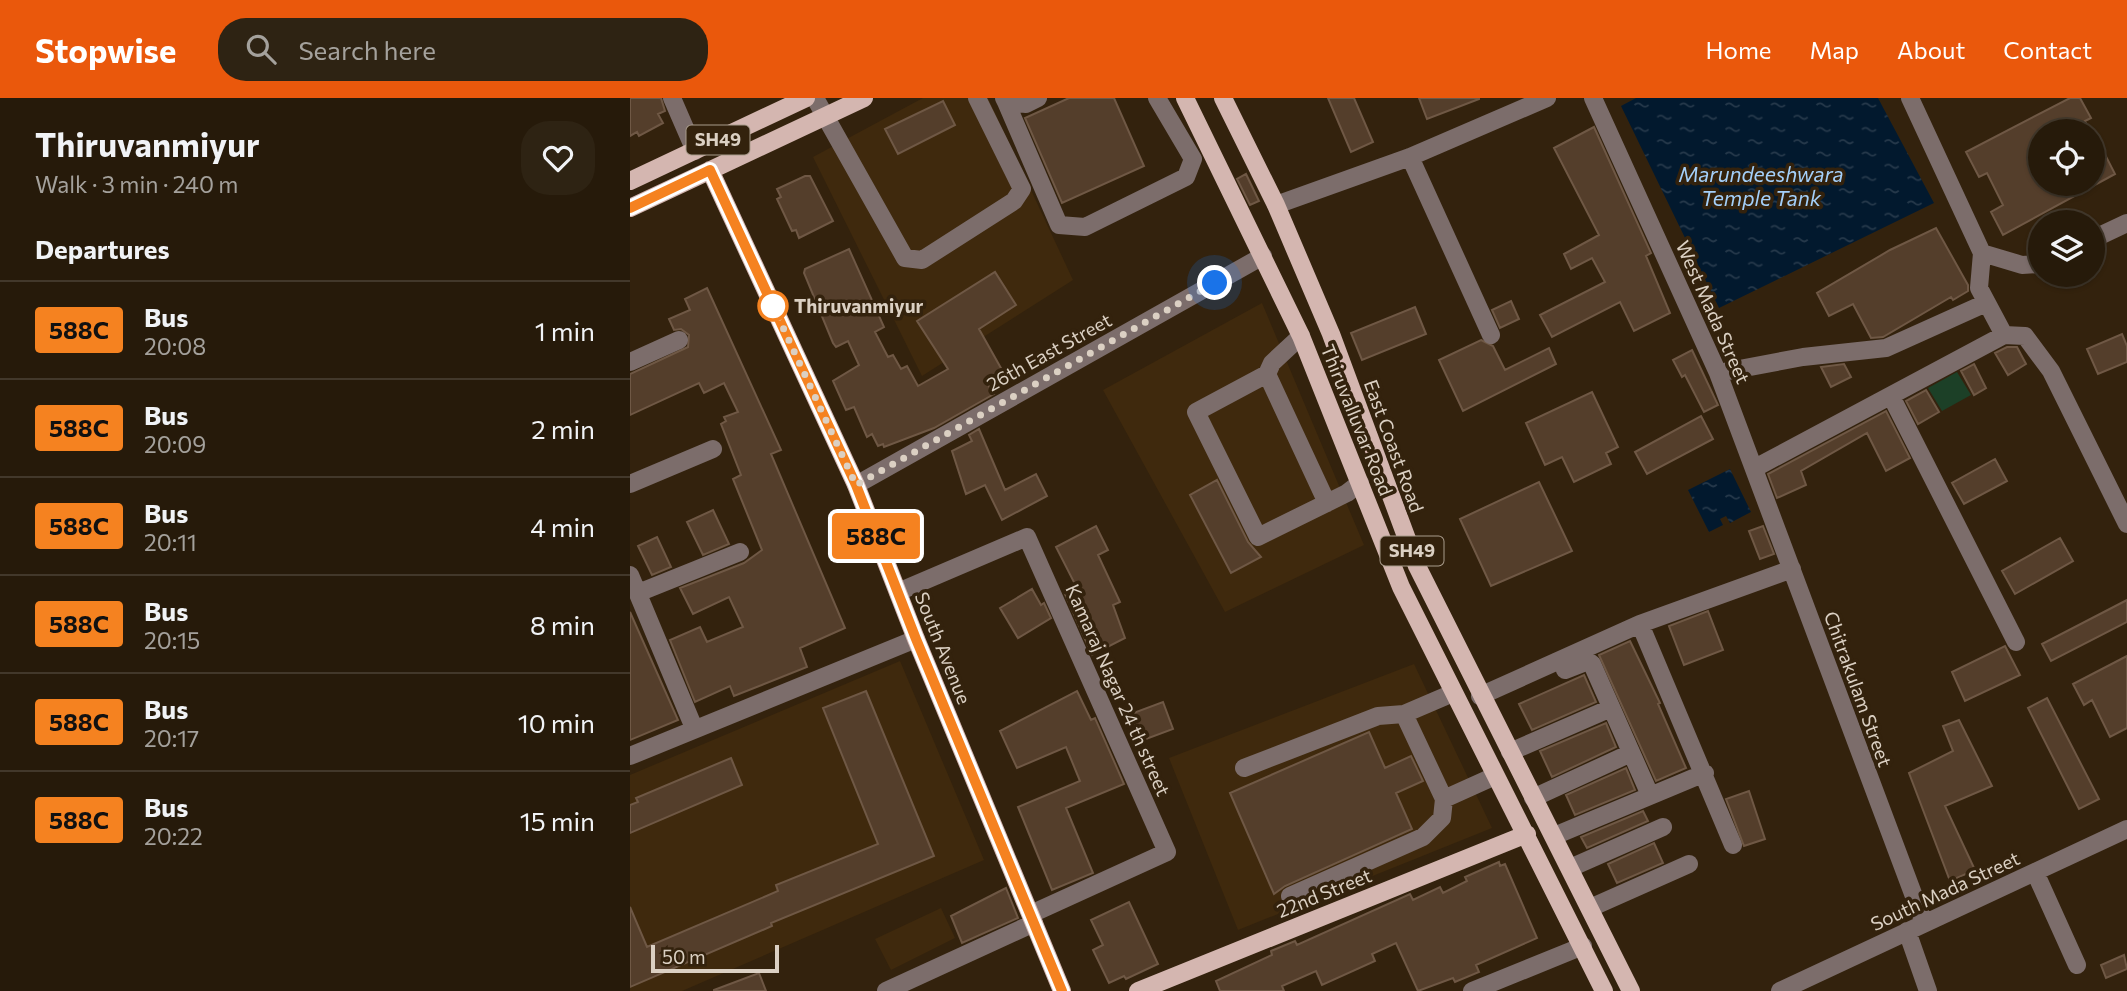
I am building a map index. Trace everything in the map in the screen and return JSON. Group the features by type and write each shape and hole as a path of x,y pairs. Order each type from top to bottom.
{"main road":[{"name":"SH49","path":"630,181 806,98"},
{"name":"SH49","path":"630,208 864,98"},
{"name":"Thiruvalluvar Road","path":"1185,98 1301,336 1401,587 1479,747 1527,834"},
{"name":"East Coast Road","path":"1223,98 1276,205 1331,334 1417,566 1482,700 1554,836 1631,991"},
{"name":"South Avenue","path":"710,170 856,485 916,639 1062,991"},
{"path":"1479,747 1506,745"},
{"name":"SH49","path":"1527,834 1604,991"},
{"name":"22nd Street","path":"1138,991 1527,834"}],"street":[{"path":"672,98 695,151"},
{"path":"815,98 905,258 922,260 1014,201 1022,189 977,98"},
{"path":"1005,100 1026,104 1038,98"},
{"path":"1005,100 1059,225 1085,227 1186,177 1193,159 1157,98"},
{"path":"1276,205 1410,157 1547,98"},
{"name":"West Mada Street","path":"1593,98 1718,373 1755,468"},
{"path":"1910,98 1982,253 1979,288 2004,335"},
{"path":"1410,157 1491,335"},
{"path":"2105,233 2127,223"},
{"path":"1982,253 2028,265"},
{"name":"26th East Street","path":"856,485 1263,256"},
{"path":"1718,373 1803,357 1886,348 1986,303"},
{"path":"1755,468 2004,335 2025,336 2035,345 2051,371 2127,524"},
{"path":"1301,336 1272,363 1267,374 1196,412 1258,537 1327,503 1360,483"},
{"path":"630,362 678,340"},
{"path":"1267,374 1327,503"},
{"path":"1891,396 2016,642"},
{"path":"630,484 713,449"},
{"name":"Chitrakulam Street","path":"1755,468 1924,923"},
{"name":"Kamaraj Nagar 24 th street","path":"898,592 1027,537 1167,852 1033,918"},
{"path":"638,593 740,552"},
{"path":"1482,700 1640,624 1792,569"},
{"path":"630,575 694,728"},
{"path":"1640,624 1705,773 1733,845"},
{"path":"630,756 916,639"},
{"path":"1482,700 1588,661 1650,795"},
{"path":"1244,768 1378,716 1404,714 1453,693"},
{"path":"1506,745 1611,708"},
{"path":"1290,896 1423,837 1442,818 1444,799 1404,714"},
{"path":"1534,798 1631,753"},
{"path":"1554,836 1705,773"},
{"path":"1444,799 1495,776"},
{"path":"1570,868 1664,827"},
{"name":"South Mada Street","path":"1780,991 2035,872 2126,833"},
{"path":"1590,908 1689,864"},
{"path":"2035,872 2077,965"},
{"path":"886,991 1033,918"},
{"path":"1907,931 1928,991"},
{"path":"1472,991 1583,946"}],"shaded area":[{"path":"923,98 988,98 1073,280 922,376 813,157"},
{"path":"1262,303 1364,545 1225,612 1103,390"},
{"path":"900,661 984,860 682,991 630,991 630,775"},
{"path":"1414,664 1492,828 1238,930 1169,758"},
{"path":"941,908 955,938 891,970 875,939"}],"green space":[{"path":"1957,372 1971,395 1942,411 1928,388"}],"water":[{"name":"Marundeeshwara Temple Tank","path":"1636,98 1878,98 1934,203 1719,308 1621,106"},
{"path":"1730,469 1751,512 1730,523 1726,516 1720,519 1723,525 1709,532 1688,490"}],"building":[{"path":"630,98 661,98 665,111 658,114 663,123 639,136 637,132 630,136"},
{"path":"1069,98 1114,98 1144,166 1062,203 1025,118"},
{"path":"1328,98 1354,98 1373,142 1351,152"},
{"path":"1419,98 1479,98 1479,99 1427,119"},
{"path":"2070,98 2080,98 2091,118 2089,119 2030,119"},
{"path":"943,101 955,125 898,154 885,129"},
{"path":"2028,120 2028,196 2075,196 2049,210 2028,210 2028,221 2003,235 1991,212 2003,205 1987,173 1979,177 1966,152"},
{"path":"1594,127 1651,253 1646,256 1670,313 1634,331 1620,302 1552,337 1540,315 1605,282 1592,258 1571,269 1564,254 1599,235 1554,148"},
{"path":"2105,154 2115,174 2105,179"},
{"path":"1246,174 1259,201 1250,205 1237,179"},
{"path":"810,176 833,221 799,238 796,230 792,231 777,199 781,197 777,189"},
{"path":"1936,228 1968,285 1968,291 1953,300 1951,297 1883,337 1871,338 1853,304 1829,316 1817,293 1890,250"},
{"path":"849,249 884,327 875,332 888,357 893,355 901,369 907,366 918,386 948,369 917,321 995,272 1016,305 979,329 1002,370 985,380 994,394 934,428 884,447 883,444 878,446 872,434 867,437 854,407 846,410 833,381 859,365 848,341 836,347 833,343 804,273 805,269"},
{"path":"707,288 781,450 771,454 845,628 800,648 807,667 734,696 730,686 695,702 670,640 700,627 707,642 743,627 729,597 693,614 680,588 744,563 762,550 733,479 741,475 721,424 726,421 724,417 738,412 724,383 704,393 699,383 630,415 630,374 688,347 689,335 681,329 674,330 669,319 690,310 685,299"},
{"path":"1511,301 1519,319 1500,328 1492,310"},
{"path":"1415,307 1426,334 1362,360 1351,333"},
{"path":"2122,334 2127,346 2127,362 2098,374 2087,349"},
{"path":"1481,340 1493,346 1505,370 1549,348 1556,364 1463,411 1439,360"},
{"path":"2007,347 2017,347 2026,364 2008,375 1995,353"},
{"path":"1692,350 1718,405 1704,412 1685,375 1682,377 1673,360"},
{"path":"1844,364 1851,377 1831,387 1821,367"},
{"path":"1974,364 1986,388 1974,395 1961,371"},
{"path":"1926,390 1939,412 1918,424 1906,401"},
{"path":"1592,392 1618,447 1606,453 1611,464 1574,482 1562,457 1545,465 1526,423"},
{"path":"1886,411 1910,458 1886,471 1867,433 1801,471 1806,485 1777,498 1768,474"},
{"path":"1701,416 1713,439 1647,474 1635,452"},
{"path":"979,429 1005,490 1036,474 1047,496 1002,520 985,485 966,494 952,451 972,441 969,435"},
{"path":"1995,459 2007,481 1964,504 1952,483"},
{"path":"1217,480 1248,542 1261,557 1231,573 1190,495"},
{"path":"1539,482 1572,551 1491,586 1460,519"},
{"path":"713,510 729,544 703,555 687,522"},
{"path":"1096,526 1108,550 1098,555 1120,602 1113,605 1125,638 1092,655 1065,594 1077,588 1056,547"},
{"path":"1763,526 1774,554 1760,559 1749,531"},
{"path":"657,537 671,567 652,575 638,546"},
{"path":"2060,538 2073,561 2015,594 2002,571"},
{"path":"1032,589 1041,605 1044,603 1051,618 1018,638 1000,608"},
{"path":"2127,600 2127,622 2051,661 2042,644"},
{"path":"1708,611 1723,650 1684,665 1669,626"},
{"path":"630,612 678,720 630,740"},
{"path":"1630,641 1660,703 1658,704 1686,768 1656,781 1599,655"},
{"path":"2005,646 2020,675 1965,701 1952,672"},
{"path":"2127,656 2127,728 2110,737 2092,700 2084,705 2073,684"},
{"path":"1584,675 1596,702 1532,730 1519,704"},
{"path":"866,691 934,856 771,923 772,926 630,987 630,907 647,947 778,891 776,885 878,844 823,708"},
{"path":"1077,691 1091,720 1095,718 1124,784 1066,808 1093,873 1052,890 1018,807 1080,781 1066,747 1017,768 1000,731"},
{"path":"2047,698 2099,799 2079,809 2028,708"},
{"path":"1163,702 1173,729 1138,742 1128,715"},
{"path":"1959,720 1992,786 1945,806 1975,870 1950,881 1909,773 1953,751 1943,726"},
{"path":"1606,723 1616,747 1552,777 1540,751"},
{"path":"1369,732 1385,768 1411,756 1423,781 1396,793 1412,829 1285,886 1274,894 1230,793"},
{"path":"731,758 742,785 630,833 630,805 638,802 636,798"},
{"path":"1626,768 1635,790 1575,815 1566,795"},
{"path":"1749,791 1765,839 1744,846 1726,799"},
{"path":"1643,811 1648,821 1587,848 1581,837"},
{"path":"1654,843 1663,863 1617,883 1608,864"},
{"path":"1499,862 1500,866 1505,864 1537,938 1476,965 1479,972 1455,982 1453,978 1418,991 1396,943 1372,954 1375,961 1322,985 1316,971 1282,986 1284,991 1220,991 1216,981 1272,955 1271,951 1295,941 1297,945 1410,894 1413,900 1440,887 1443,893 1467,881 1465,877"},
{"path":"1006,888 1018,918 962,943 951,916"},
{"path":"1129,902 1158,964 1126,979 1124,976 1109,983 1093,950 1103,945 1091,920"},
{"path":"2124,955 2127,969 2106,978 2101,965"},
{"path":"759,973 766,991 714,991 714,990"}],"bus line":[{"name":"588C","path":"630,208 710,170 856,485 916,639 1062,991"}],"place":[{"name":"Thiruvanmiyur","path":"773,306"}],"route":[{"path":"773,306 856,485 1215,283"}]}
